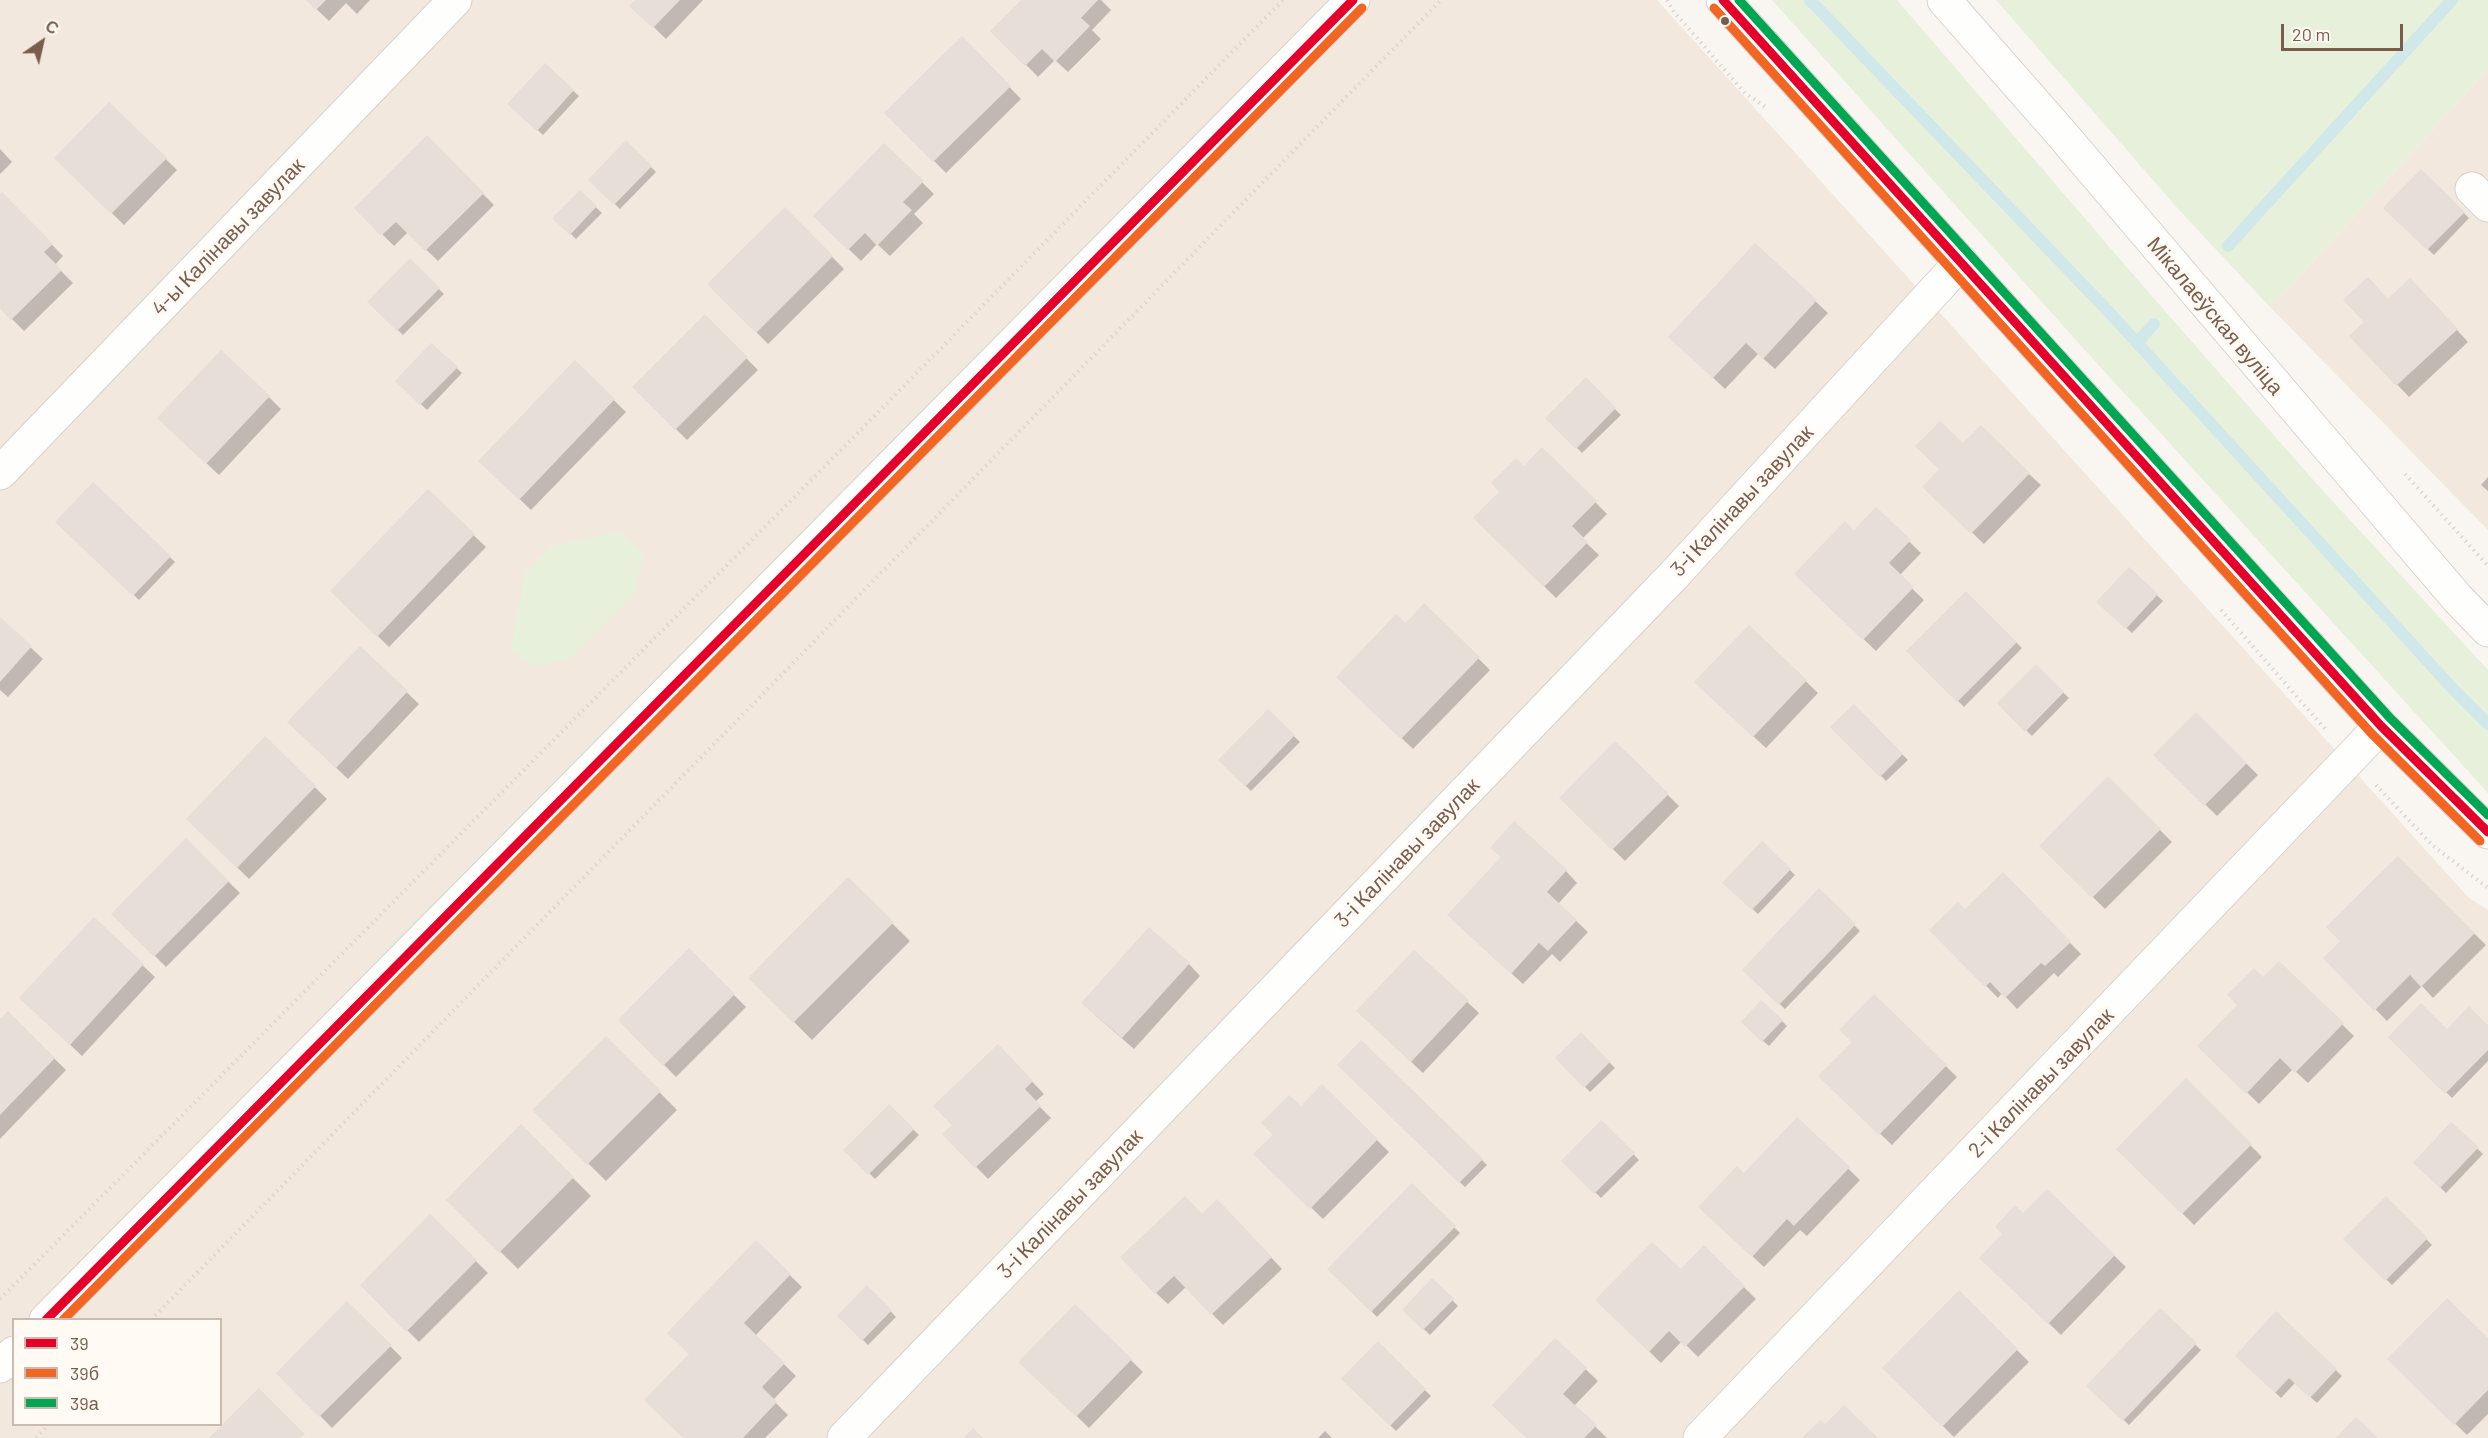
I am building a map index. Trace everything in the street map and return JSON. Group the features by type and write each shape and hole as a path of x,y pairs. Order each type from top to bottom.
{"street":[{"name":"4-ы Калінавы завулак","path":"0,473 454,0"},
{"path":"48,1318 1353,0"},
{"path":"1723,0 1961,262 1997,305 2381,726 2488,832"},
{"name":"Мікалаеўская вуліца","path":"1944,0 2060,132 2450,590 2488,630"},
{"name":"3-і Калінавы завулак","path":"844,1438 1674,575 1961,262"},
{"name":"2-і Калінавы завулак","path":"1700,1438 2381,726"},
{"path":"0,1366 12,1355"}],"path":[{"path":"0,1299 843,449 1283,0"},
{"path":"153,1318 1441,0"},
{"path":"36,1438 48,1426"}],"shaded area":[{"path":"0,0 1657,0 2469,898 2488,910 2488,1438 0,1438"},
{"path":"2488,69 2488,530 2271,308"}],"green space":[{"path":"1772,0 1897,0 2315,482 2488,670 2488,793 2074,338"},
{"path":"1996,0 2488,0 2488,69 2271,308 2180,211"},
{"path":"620,531 644,553 634,594 570,659 532,667 511,647 525,572 552,546"}],"building":[{"path":"306,0 326,0 316,10"},
{"path":"635,0 680,0 653,28 629,6"},
{"path":"1021,0 1098,0 1081,18 1090,26 1055,62 1042,49 1025,66 990,31"},
{"path":"962,36 1011,86 933,162 884,113"},
{"path":"545,63 574,90 537,131 507,104"},
{"path":"109,102 167,158 111,214 54,158"},
{"path":"427,135 484,193 425,251 396,222 381,236 354,208"},
{"path":"626,140 652,166 614,205 588,180"},
{"path":"884,143 924,181 903,202 912,210 877,246 865,233 848,250 813,216"},
{"path":"2421,169 2465,212 2427,250 2383,208"},
{"path":"580,190 597,206 570,235 552,218"},
{"path":"2,192 53,244 44,252 62,270 11,320 0,309 0,195"},
{"path":"785,207 833,256 756,333 707,284"},
{"path":"1755,243 1817,300 1763,359 1746,343 1713,378 1668,337"},
{"path":"410,258 440,288 397,331 367,302"},
{"path":"2368,277 2388,299 2410,278 2458,329 2396,386 2349,336 2364,322 2343,300"},
{"path":"705,314 748,357 675,430 632,387"},
{"path":"431,343 458,367 420,405 395,381"},
{"path":"221,350 270,396 206,464 157,418"},
{"path":"575,360 615,399 519,500 478,461"},
{"path":"1586,377 1616,408 1576,449 1545,418"},
{"path":"1940,421 1963,443 1981,425 2030,473 1971,534 1922,487 1939,469 1915,446"},
{"path":"1542,447 1597,501 1572,526 1588,542 1544,587 1473,518 1499,492 1491,483 1516,458 1524,466"},
{"path":"93,482 171,556 133,596 55,522"},
{"path":"428,489 475,534 377,637 330,591"},
{"path":"1876,507 1911,540 1889,563 1914,587 1863,640 1794,574 1845,521 1854,530"},
{"path":"2129,567 2158,594 2126,629 2096,602"},
{"path":"1966,591 2017,642 1957,702 1906,651"},
{"path":"1424,603 1480,657 1401,739 1336,677 1396,614 1406,623"},
{"path":"0,617 32,646 0,682"},
{"path":"1749,625 1807,680 1753,737 1694,682"},
{"path":"360,646 408,691 336,768 287,722"},
{"path":"2036,664 2064,692 2025,732 1997,703"},
{"path":"1854,704 1903,754 1880,777 1830,727"},
{"path":"1268,709 1295,735 1245,787 1218,760"},
{"path":"2196,712 2247,763 2204,806 2153,755"},
{"path":"265,736 316,786 237,868 186,819"},
{"path":"1615,741 1669,794 1612,850 1559,798"},
{"path":"2108,776 2161,829 2092,898 2039,846"},
{"path":"1514,821 1567,870 1547,892 1577,920 1548,951 1539,943 1511,974 1447,915 1501,857 1490,848"},
{"path":"186,838 229,881 154,957 111,914"},
{"path":"1762,841 1791,869 1752,910 1722,883"},
{"path":"2398,856 2475,933 2421,987 2410,975 2374,1011 2323,958 2340,941 2326,927"},
{"path":"2003,872 2071,942 2045,966 2041,963 2005,998 1990,982 1985,987 1929,930 1958,902 1965,909"},
{"path":"848,877 894,922 793,1023 748,978"},
{"path":"1819,888 1856,924 1779,1005 1742,970"},
{"path":"94,917 144,964 70,1045 19,998"},
{"path":"1149,927 1190,963 1122,1038 1081,1003"},
{"path":"689,948 735,994 663,1066 618,1020"},
{"path":"1414,950 1469,1000 1411,1062 1356,1011"},
{"path":"2279,961 2344,1023 2295,1073 2280,1058 2246,1094 2197,1046 2237,1005 2227,995 2254,968 2263,977"},
{"path":"1874,994 1947,1065 1879,1135 1818,1076 1852,1042 1839,1030"},
{"path":"1761,1000 1783,1020 1762,1042 1741,1022"},
{"path":"2421,1003 2447,1029 2469,1006 2488,1025 2488,1050 2445,1094 2388,1037"},
{"path":"8,1011 55,1058 0,1115 0,1019"},
{"path":"1581,1032 1610,1062 1584,1088 1555,1058"},
{"path":"606,1036 661,1091 587,1165 532,1110"},
{"path":"1361,1040 1483,1159 1459,1183 1337,1065"},
{"path":"998,1044 1033,1081 1025,1089 1041,1106 975,1168 942,1134 952,1125 933,1106"},
{"path":"2186,1078 2252,1144 2182,1214 2116,1149"},
{"path":"1322,1084 1378,1139 1310,1209 1253,1154 1273,1135 1261,1123 1289,1095 1301,1106"},
{"path":"889,1104 914,1129 868,1175 843,1150"},
{"path":"1797,1117 1850,1167 1794,1226 1787,1219 1752,1257 1698,1207 1737,1166 1744,1173"},
{"path":"1601,1120 1635,1153 1594,1194 1561,1161"},
{"path":"2451,1122 2479,1147 2440,1188 2413,1163"},
{"path":"521,1124 574,1177 499,1253 446,1200"},
{"path":"1412,1183 1456,1226 1371,1312 1327,1269"},
{"path":"2047,1189 2115,1255 2048,1324 1979,1258 2002,1234 1995,1227 2015,1205 2023,1213"},
{"path":"1185,1196 1202,1214 1217,1199 1272,1257 1211,1315 1174,1276 1155,1294 1120,1257"},
{"path":"2386,1196 2428,1238 2385,1281 2343,1239"},
{"path":"430,1214 477,1260 406,1332 360,1285"},
{"path":"756,1240 791,1274 744,1323 785,1363 762,1387 777,1402 743,1438 683,1438 644,1400 689,1354 667,1333"},
{"path":"1652,1242 1681,1269 1704,1245 1745,1286 1685,1347 1669,1331 1649,1352 1595,1300"},
{"path":"1432,1278 1454,1299 1423,1330 1402,1310"},
{"path":"867,1285 892,1310 862,1341 837,1316"},
{"path":"1959,1290 2018,1349 1942,1427 1882,1368"},
{"path":"2447,1298 2488,1338 2488,1390 2454,1425 2387,1359"},
{"path":"347,1301 392,1345 319,1417 276,1373"},
{"path":"1075,1304 1132,1359 1076,1417 1018,1362"},
{"path":"2160,1308 2197,1343 2123,1421 2086,1386"},
{"path":"2276,1311 2337,1369 2310,1398 2289,1378 2275,1393 2235,1356"},
{"path":"1555,1338 1587,1368 1563,1394 1597,1425 1584,1438 1526,1438 1492,1405"},
{"path":"1378,1341 1426,1389 1390,1426 1341,1379"},
{"path":"259,1388 305,1434 301,1438 209,1438"},
{"path":"1844,1405 1878,1438 1802,1438 1820,1420 1825,1424"},
{"path":"2356,1417 2378,1438 2336,1438"},
{"path":"973,1428 983,1438 964,1438"}],"waterway":[{"path":"1810,0 2108,311 2453,689 2488,724"},
{"path":"2228,246 2452,0"},
{"path":"2137,343 2154,324"}],"transit line":[{"name":"39","path":"48,1318 1353,0"},
{"name":"39","path":"1723,0 2381,726 2488,832"},
{"name":"39а","path":"1739,0 2390,718 2488,815"},
{"name":"39б","path":"65,1318 1362,8"},
{"name":"39б","path":"1714,8 2372,734 2480,841"}]}
